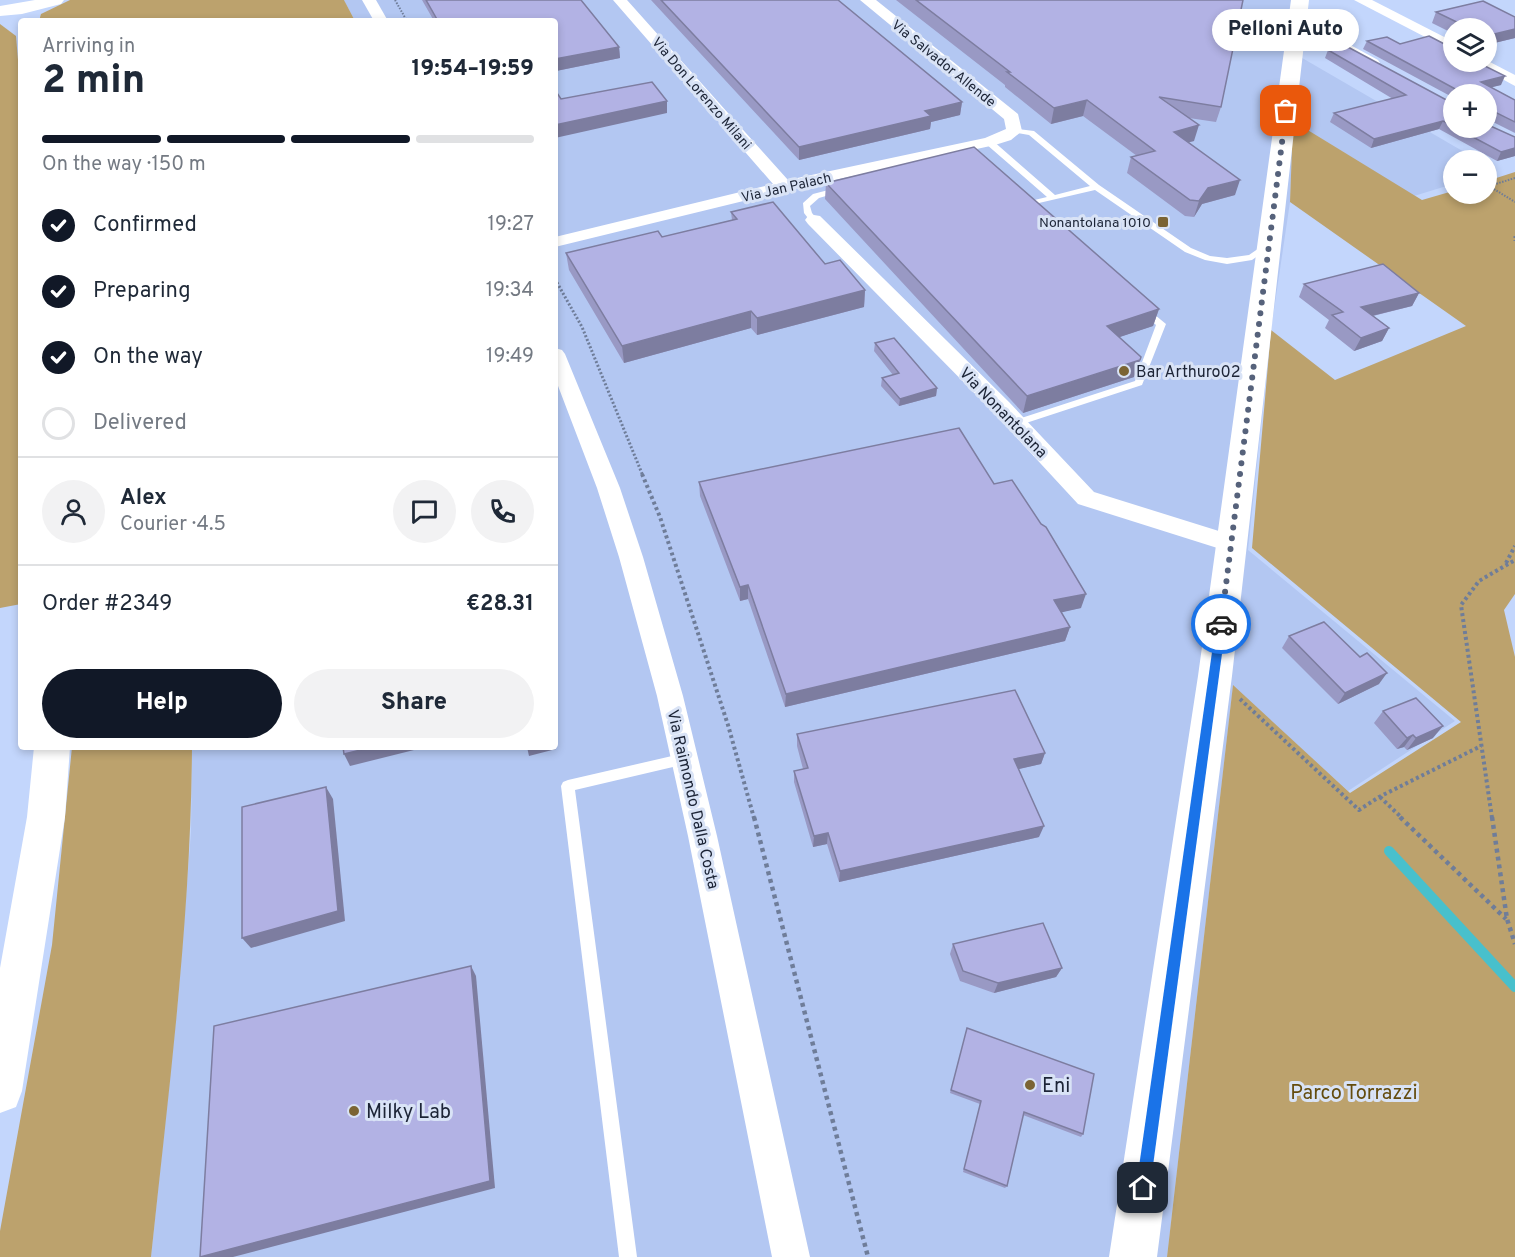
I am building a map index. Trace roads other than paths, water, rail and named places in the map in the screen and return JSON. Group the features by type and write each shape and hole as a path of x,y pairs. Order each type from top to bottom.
{"main road":[{"path":"0,11 22,9 54,0"},
{"path":"31,18 54,0"},
{"path":"1133,1257 1209,722 1298,10"},
{"path":"0,15 18,26"},
{"path":"0,1091 46,817 52,750"}],"street":[{"path":"369,0 379,18"},
{"name":"Via Don Lorenzo Milani","path":"620,0 784,186"},
{"name":"Via Salvador Allende","path":"867,0 1012,117 1014,130"},
{"path":"1361,0 1443,42"},
{"path":"1298,10 1391,73"},
{"path":"1497,72 1515,81"},
{"name":"Via Jan Palach","path":"558,241 784,186 989,142 1005,137 1014,130"},
{"name":"Via Nonantolana","path":"814,220 1016,423 1086,498 1230,543"},
{"name":"Via Raimondo Dalla Costa","path":"558,361 585,421 652,623 687,758 791,1257"}],"lane":[{"path":"1014,130 1031,133 1096,187 1188,250 1208,258 1227,261 1252,256 1268,246"},
{"path":"989,142 1053,198"},
{"path":"814,220 808,213 806,205 816,196 851,186"},
{"path":"1029,204 1096,187"},
{"path":"1021,197 1036,212"},
{"path":"1016,423 1139,383 1161,324 1135,302"},
{"path":"628,1257 568,786 687,758"}],"waterway":[{"path":"1389,851 1515,987"}],"place":[{"name":"Pelloni Auto","path":"1286,111"},
{"name":"Nonantolana 1010","path":"1163,222"},
{"name":"Bar Arthuro02","path":"1124,371"},
{"name":"Eni","path":"1030,1085"},
{"name":"Milky Lab","path":"354,1111"}],"park label":[{"name":"Parco Torrazzi","path":"1354,1092"}]}
